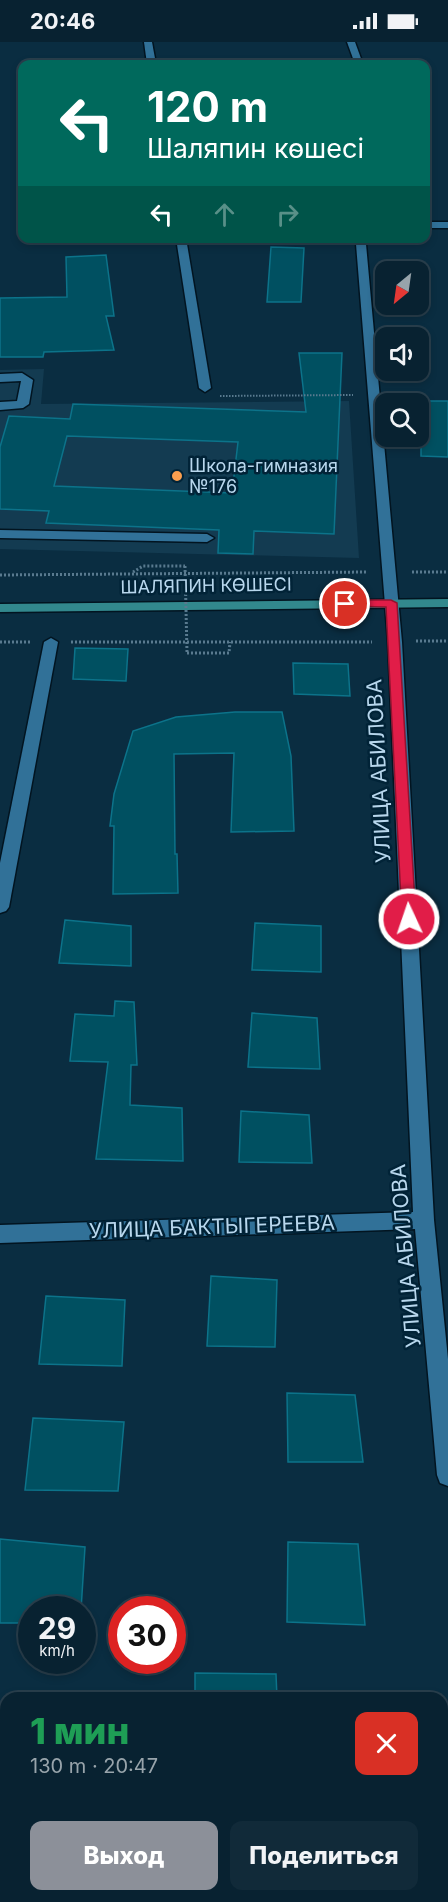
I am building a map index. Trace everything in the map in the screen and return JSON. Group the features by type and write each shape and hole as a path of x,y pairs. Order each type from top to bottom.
{"main road":[{"name":"ШАЛЯПИН КӨШЕСІ","path":"0,608 448,603"}],"street":[{"path":"148,42 151,60"},
{"path":"351,42 358,60"},
{"path":"430,225 448,225"},
{"path":"182,243 205,388"},
{"name":"УЛИЦА АБИЛОВА","path":"361,244 375,395"},
{"path":"0,378 22,377 27,380 23,404 0,406"},
{"name":"УЛИЦА АБИЛОВА","path":"379,447 395,642 424,1220 448,1475"},
{"path":"0,534 207,538"},
{"path":"0,907 51,642"},
{"name":"УЛИЦА БАКТЫГЕРЕЕВА","path":"0,1234 424,1220"}],"path":[{"path":"205,388 214,396 375,395"},
{"path":"133,573 143,566 184,566 187,653 229,653 230,642"},
{"path":"0,575 448,572"},
{"path":"0,642 448,641"}],"shaded area":[{"name":"Школа-гимназия №176","path":"44,369 41,404 349,401 359,558 0,549 0,370"}],"building":[{"path":"271,247 304,248 301,302 267,302"},
{"path":"106,255 114,316 106,316 114,350 44,352 43,357 0,357 0,298 67,297 66,257"},
{"path":"299,353 342,353 334,534 254,531 253,554 218,553 219,530 46,523 49,511 0,509 0,447 9,416 70,419 73,404 306,412","holes":["67,436 238,442 232,493 54,486"]},
{"path":"429,401 448,401 448,457 421,456 421,447 429,447"},
{"path":"75,648 128,649 126,681 73,679"},
{"path":"293,663 348,664 350,696 294,694"},
{"path":"235,712 282,712 291,756 294,831 231,832 234,753 174,754 175,854 177,854 178,893 113,894 114,826 110,826 114,794 133,731 176,717"},
{"path":"65,920 131,926 131,966 59,963"},
{"path":"255,923 321,926 321,972 252,970"},
{"path":"115,1001 134,1002 137,1065 131,1065 130,1105 182,1108 183,1161 96,1159 108,1062 70,1061 75,1014 114,1016"},
{"path":"252,1013 317,1018 320,1069 248,1067"},
{"path":"241,1111 309,1115 312,1163 239,1162"},
{"path":"211,1276 277,1280 275,1347 207,1346"},
{"path":"46,1296 125,1300 122,1366 39,1364"},
{"path":"287,1393 355,1395 363,1462 288,1462"},
{"path":"33,1418 124,1422 118,1491 25,1490"},
{"path":"0,1539 85,1547 82,1596 18,1596 18,1623 0,1623"},
{"path":"288,1542 358,1544 365,1625 287,1622"},
{"path":"195,1673 276,1674 277,1692 195,1692"}],"place":[{"name":"Школа-гимназия №176","path":"177,476"}],"route":[{"path":"345,604 391,603 409,919"}]}
